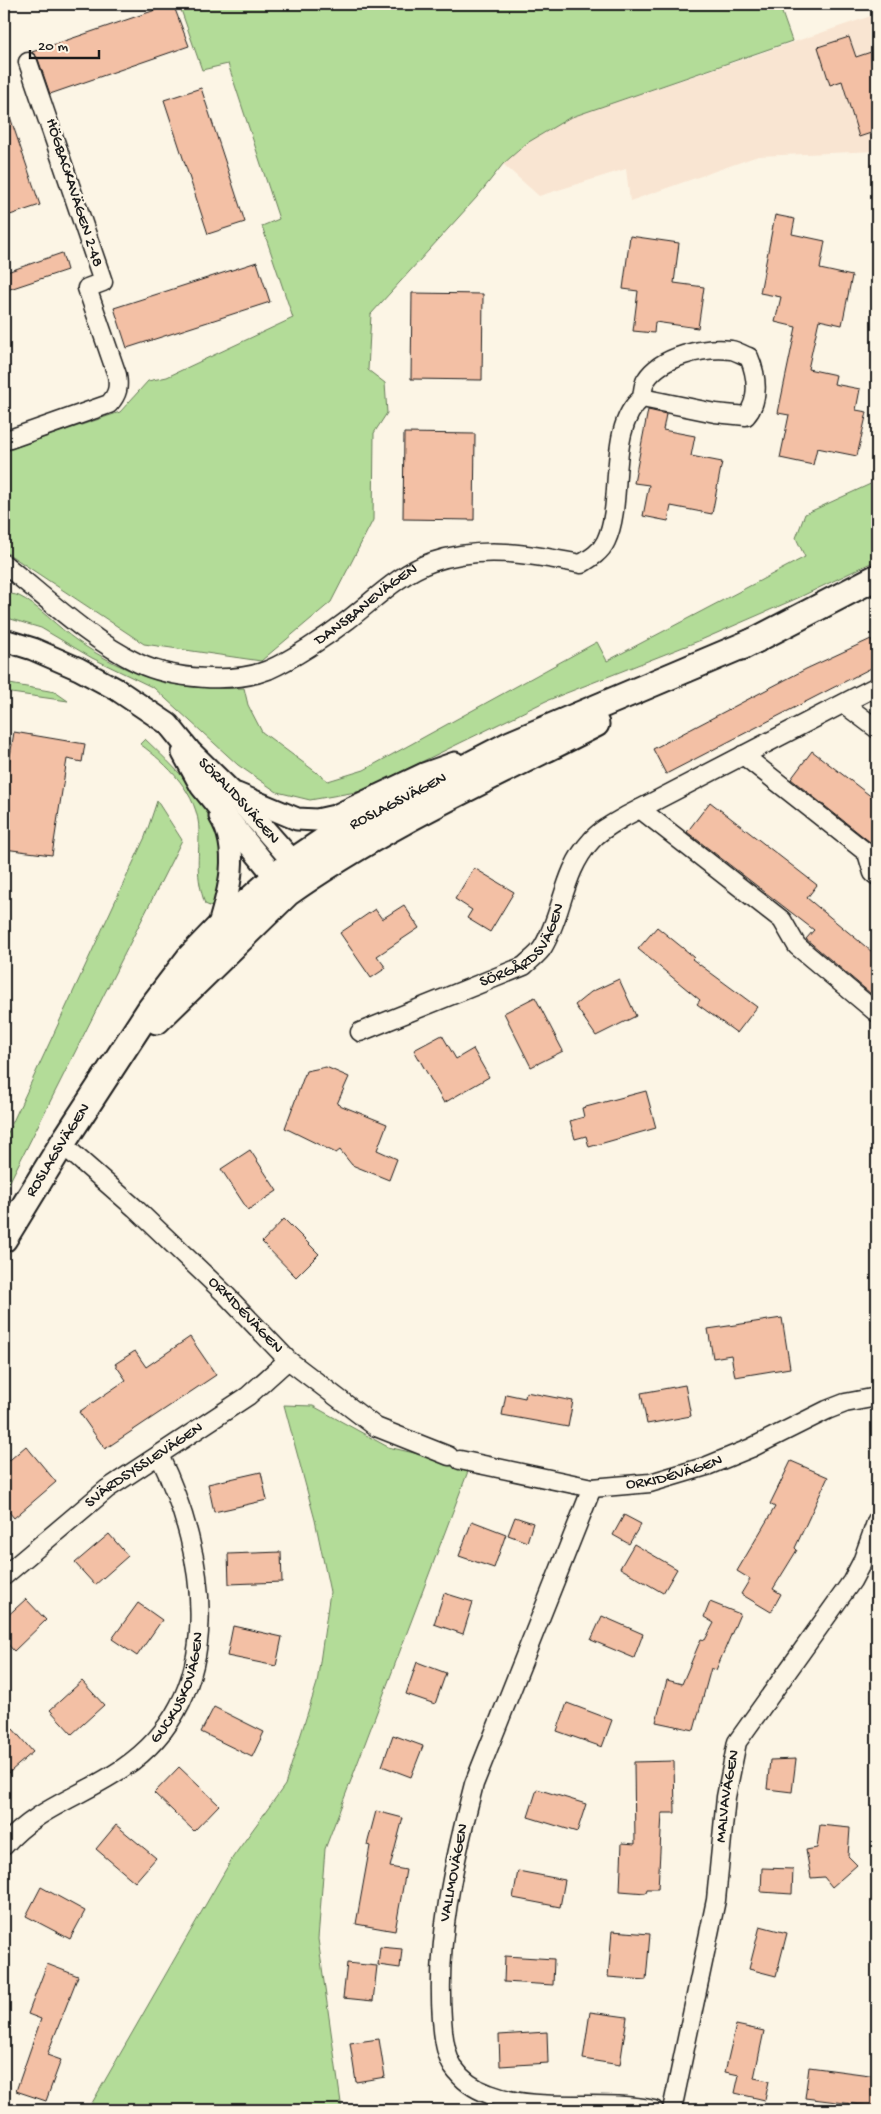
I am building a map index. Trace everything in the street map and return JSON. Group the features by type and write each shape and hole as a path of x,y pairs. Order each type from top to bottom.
{"main road":[{"name":"ROSLAGSVÄGEN","path":"4,1239 62,1144 150,1009 189,958 218,928 291,877 407,821 877,577"},
{"name":"ROSLAGSVÄGEN","path":"116,1063 323,841 510,744 756,640"}],"street":[{"name":"HÖGBACKAVÄGEN 2-48","path":"4,441 109,404 116,396 119,386 117,375 86,288 103,282 28,62"},
{"name":"DANSBANEVÄGEN","path":"4,564 102,641 139,663 180,675 227,678 267,670 347,622 392,584 429,563 459,554 495,551 532,554 581,564 596,555 606,542 612,519 627,418 634,405 642,398 645,381 655,370 667,362 691,354 733,350 749,357 756,373 753,408 746,416 715,413 642,398"},
{"name":"SÖRALIDSVÄGEN","path":"4,640 33,649 79,669 116,689 168,724 190,751 230,790 291,877"},
{"name":"SÖRGÅRDSVÄGEN","path":"360,1032 524,966 543,948 564,889 580,857 591,841 604,830 640,809 877,686"},
{"path":"844,704 877,729"},
{"name":"SÖRALIDSVÄGEN","path":"168,724 201,786 291,877"},
{"path":"230,790 297,819 317,820 335,816 424,774 510,744"},
{"path":"743,755 867,853 873,873 877,876"},
{"path":"201,786 223,821 232,858 228,895 218,928"},
{"path":"640,809 782,920 797,946 877,1013"},
{"name":"ORKIDÉVÄGEN","path":"62,1144 135,1208 198,1268 258,1326 288,1360 376,1428 454,1458 592,1488 624,1487 672,1478 751,1448 827,1410 846,1403 877,1397"},
{"name":"SVÄRDSYSSLEVÄGEN","path":"4,1576 107,1489 248,1396 288,1360"},
{"name":"GUCKUSKOVÄGEN","path":"4,1846 16,1832 34,1817 123,1768 140,1755 156,1740 185,1693 198,1643 201,1614 200,1585 187,1524 175,1487 159,1455"},
{"name":"VALLMOVÄGEN","path":"592,1488 474,1784 463,1826 444,1925 440,1987 443,2028 448,2055 454,2067 471,2086 488,2094 528,2104 613,2104 654,2110"},
{"name":"MALVAVÄGEN","path":"672,2110 716,1900 726,1797 738,1742 852,1581 862,1562 877,1520"}],"shaded area":[{"path":"877,14 877,151 758,156 630,201 626,169 539,196 503,164 527,143 569,118"}],"green space":[{"path":"179,4 779,4 792,41 569,118 527,143 503,164 477,197 371,314 368,370 385,383 387,413 374,433 373,520 331,602 261,661 144,644 4,551 4,451 120,412 148,381 167,377 293,318 262,226 279,219 228,64 202,70"},
{"path":"877,481 877,560 800,597 701,640 546,701 362,791 310,800 277,792 238,765 154,688 92,658 41,628 4,617 4,593 17,595 32,604 76,640 116,664 136,673 177,684 198,687 244,688 248,705 262,732 328,781 364,770 597,642 607,661 805,557 796,538 805,514"},
{"path":"4,683 55,692 68,701 4,692"},
{"path":"145,739 191,787 212,815 218,829 222,843 223,860 219,884 212,907 205,904 200,884 198,868 198,817 194,805 180,781 161,761 140,744"},
{"path":"157,801 182,840 4,1193 4,1141 145,837"},
{"path":"284,1405 313,1406 388,1447 470,1466 325,1849 318,1939 342,2110 88,2110 233,1857 285,1785 317,1683 330,1592 315,1520"}],"building":[{"path":"173,4 189,46 50,94 38,59 32,52"},
{"path":"849,37 856,57 877,50 877,131 859,137 842,81 830,85 818,47"},
{"path":"201,88 245,222 208,234 164,100"},
{"path":"7,108 40,205 4,217 4,109"},
{"path":"775,215 795,219 792,234 825,241 820,269 852,276 842,325 819,320 808,369 836,375 834,384 860,389 856,410 867,412 857,456 817,448 813,465 780,458 789,415 778,413 796,327 775,322 781,297 760,293"},
{"path":"630,236 679,243 674,283 704,287 698,328 655,322 654,333 633,331 638,291 623,289"},
{"path":"62,253 67,270 4,291 4,273"},
{"path":"257,262 270,302 127,348 114,308"},
{"path":"412,293 483,294 482,380 411,379"},
{"path":"648,410 666,414 663,430 695,436 691,456 722,462 712,514 671,506 668,521 643,516 649,485 634,483"},
{"path":"404,433 475,434 474,520 403,519"},
{"path":"871,639 877,653 877,665 666,774 653,749 806,669"},
{"path":"14,732 85,744 82,762 67,759 52,855 4,849 4,794"},
{"path":"812,751 877,801 877,832 870,842 791,779"},
{"path":"710,802 817,885 807,898 877,956 877,999 806,939 814,930 687,832"},
{"path":"474,868 514,892 490,932 467,918 472,910 455,899"},
{"path":"404,905 419,928 377,956 386,968 371,978 340,933 375,909 382,919"},
{"path":"657,927 694,957 692,959 757,1007 737,1033 697,1004 700,1000 638,949"},
{"path":"619,979 636,1016 596,1036 575,1005 591,992"},
{"path":"535,997 563,1051 531,1067 504,1013"},
{"path":"442,1035 456,1059 473,1049 489,1077 444,1103 414,1050"},
{"path":"326,1067 349,1077 337,1104 387,1124 377,1150 397,1159 389,1180 352,1165 340,1150 336,1153 285,1128 306,1071"},
{"path":"646,1091 656,1128 589,1147 586,1136 575,1139 570,1121 584,1117 582,1108"},
{"path":"250,1150 277,1191 248,1210 221,1169"},
{"path":"284,1219 319,1254 296,1277 262,1242"},
{"path":"782,1318 790,1368 735,1377 731,1355 713,1358 708,1329"},
{"path":"190,1337 216,1375 105,1449 79,1412 126,1380 115,1364 135,1351 146,1367"},
{"path":"685,1385 691,1416 647,1424 641,1393"},
{"path":"526,1392 573,1401 568,1427 502,1415 506,1394 525,1398"},
{"path":"26,1446 56,1482 14,1518 4,1506 4,1465"},
{"path":"791,1461 828,1477 795,1548 797,1550 773,1589 781,1594 771,1612 741,1594 750,1579 737,1571 775,1507 770,1504"},
{"path":"261,1472 267,1500 214,1512 208,1484"},
{"path":"624,1515 641,1524 629,1544 613,1535"},
{"path":"515,1517 533,1523 527,1542 508,1535"},
{"path":"472,1521 506,1534 494,1568 459,1556"},
{"path":"109,1534 128,1556 95,1585 75,1563"},
{"path":"634,1544 677,1569 663,1593 620,1568"},
{"path":"281,1552 282,1582 229,1584 228,1554"},
{"path":"444,1593 473,1602 463,1634 434,1624"},
{"path":"26,1599 46,1620 14,1651 4,1640 4,1619"},
{"path":"710,1602 740,1614 716,1670 711,1668 694,1730 656,1722 667,1680 682,1684 701,1639 705,1640 714,1623 704,1617"},
{"path":"138,1603 162,1620 137,1656 112,1639"},
{"path":"602,1616 643,1634 634,1658 591,1640"},
{"path":"233,1626 282,1637 276,1666 227,1656"},
{"path":"417,1662 446,1673 435,1704 406,1694"},
{"path":"82,1681 104,1705 72,1734 50,1710"},
{"path":"567,1703 612,1720 602,1747 557,1731"},
{"path":"214,1707 264,1732 252,1757 201,1732"},
{"path":"13,1729 33,1752 4,1777 4,1737"},
{"path":"393,1735 423,1746 411,1777 382,1766"},
{"path":"796,1759 792,1792 767,1789 770,1760"},
{"path":"674,1761 675,1813 662,1813 658,1889 647,1889 646,1893 620,1891 622,1843 635,1844 634,1762"},
{"path":"179,1767 219,1805 194,1831 154,1793"},
{"path":"537,1789 586,1804 577,1832 528,1817"},
{"path":"376,1811 403,1818 390,1867 406,1870 395,1931 356,1924 370,1846 367,1845"},
{"path":"116,1825 156,1858 135,1882 96,1849"},
{"path":"820,1825 850,1828 848,1856 857,1865 832,1887 824,1877 811,1878 806,1850 817,1848"},
{"path":"762,1868 793,1869 792,1894 761,1892"},
{"path":"518,1871 565,1880 560,1907 513,1898"},
{"path":"41,1887 85,1911 70,1939 26,1916"},
{"path":"760,1926 787,1933 776,1976 749,1969"},
{"path":"612,1931 650,1934 646,1980 608,1977"},
{"path":"380,1947 402,1949 400,1968 378,1965"},
{"path":"505,1956 554,1959 553,1985 504,1982"},
{"path":"347,1963 377,1966 373,2001 343,1998"},
{"path":"47,1964 78,1976 47,2055 61,2060 46,2101 16,2091 41,2019 28,2014"},
{"path":"590,2012 627,2017 620,2065 583,2059"},
{"path":"736,2025 764,2031 754,2078 769,2081 765,2100 735,2093 739,2075 725,2072"},
{"path":"547,2032 548,2063 500,2066 499,2035"},
{"path":"379,2039 385,2077 356,2082 350,2043"},
{"path":"809,2067 877,2076 877,2107 805,2098"}]}
